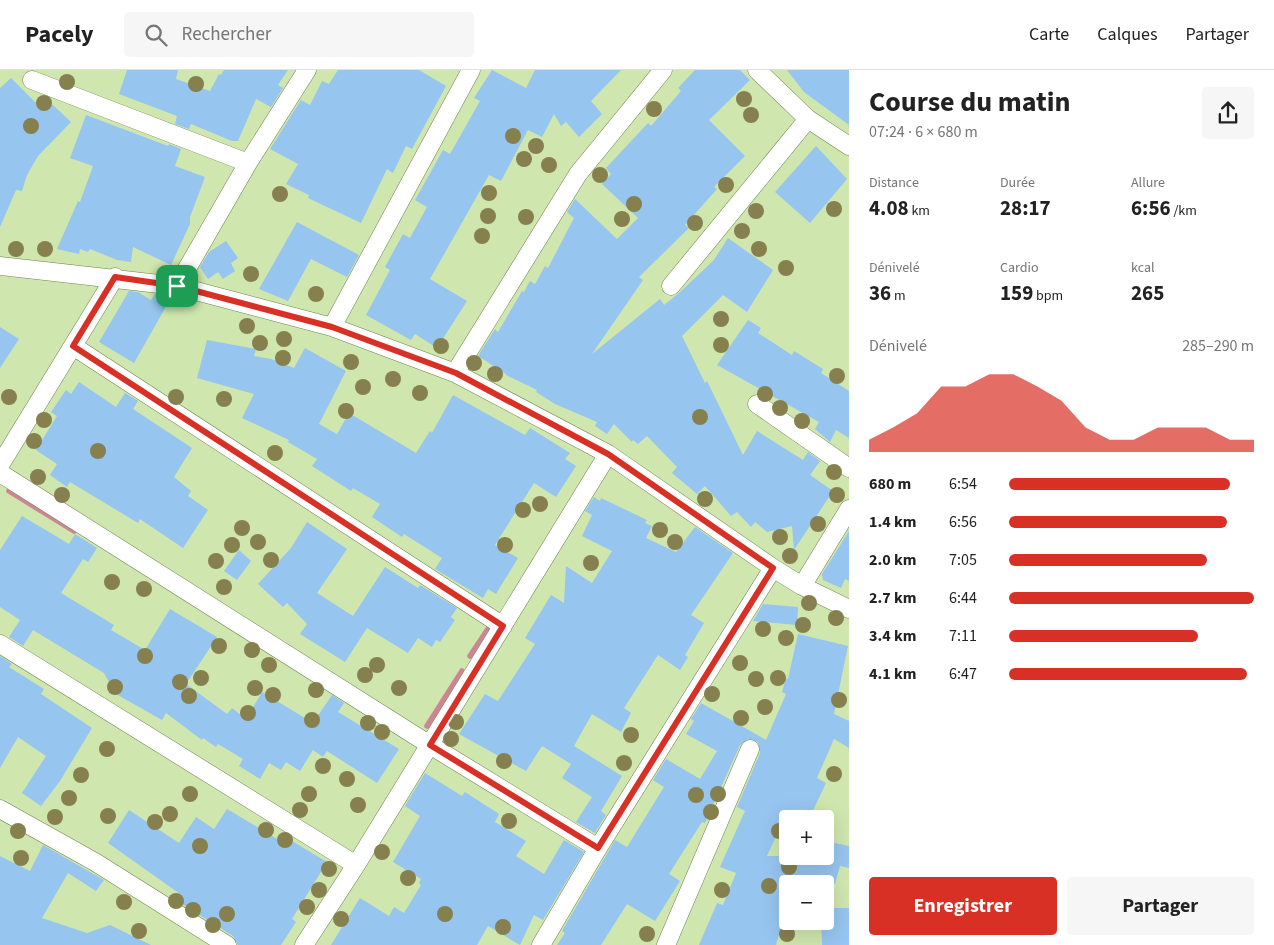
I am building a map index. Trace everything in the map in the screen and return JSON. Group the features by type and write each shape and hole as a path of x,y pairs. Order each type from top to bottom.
{"street":[{"path":"177,286 248,163 307,70"},
{"path":"332,327 472,70"},
{"path":"456,373 578,174 663,70"},
{"path":"757,70 808,119 849,146"},
{"path":"32,80 248,163"},
{"path":"671,286 808,119"},
{"path":"0,266 115,277 177,286 332,327 456,373 608,454 773,568 802,586 849,609"},
{"path":"0,466 115,277"},
{"path":"73,346 503,626"},
{"path":"757,404 849,468"},
{"path":"304,945 356,865 608,454"},
{"path":"0,473 430,745 598,848"},
{"path":"802,586 849,509"},
{"path":"541,945 598,848 773,568"},
{"path":"0,644 356,865"},
{"path":"666,945 750,749"},
{"path":"0,809 95,862 226,945"}],"building":[{"path":"127,70 178,70 176,79 210,91 219,74 221,75 224,70 288,70 278,85 283,88 271,107 256,99 238,141 232,141 191,124 189,129 175,124 177,116 119,94"},
{"path":"338,70 419,70 446,86 412,149 406,146 393,173 387,169 361,223 308,198 309,195 286,184 298,164 270,149 301,100 310,105 322,81 329,84"},
{"path":"492,70 526,88 535,70 621,70 591,101 602,114 579,137 566,122 561,126 554,114 542,137 528,130 501,181 489,175 430,279 467,301 437,348 415,334 411,340 366,315 390,270 385,267 403,234 410,238 427,207 415,200 443,150 450,154 480,101 474,98"},
{"path":"695,70 740,70 750,80 709,120 745,156 714,187 717,189 685,225 689,228 639,277 643,280 592,354 660,299 664,305 679,293 714,260 728,238 773,270 747,312 723,295 682,336 705,383 707,381 743,455 757,431 803,460 808,452 820,461 810,475 833,491 794,550 792,526 767,532 755,522 751,527 737,512 731,516 705,486 697,494 672,473 677,467 647,436 638,444 633,440 632,442 614,424 607,434 595,426 597,422 555,404 536,392 537,390 506,375 478,356 495,329 498,332 522,291 524,292 530,281 535,284 545,266 548,268 574,218 567,212 575,199 617,239 638,218 602,184 611,174 606,168 648,123 651,126 681,91 678,88"},
{"path":"787,70 849,70 849,125 804,92"},
{"path":"11,78 43,110 47,105 53,105 71,122 38,156 27,175 22,191 16,190 0,227 0,88"},
{"path":"86,115 168,146 169,144 181,149 175,166 205,177 190,217 190,224 171,265 133,247 131,262 117,260 90,249 88,252 80,249 79,254 57,249 78,201 80,202 93,166 70,158"},
{"path":"816,146 847,179 810,223 775,192"},
{"path":"297,222 359,255 347,277 311,259 288,301 259,289"},
{"path":"226,241 238,258 231,263 235,271 223,279 218,272 208,279 200,267 209,252"},
{"path":"129,291 138,292 151,300 155,294 172,296 134,363 99,342"},
{"path":"748,320 761,328 758,333 792,355 794,351 823,369 821,373 849,391 849,438 836,430 830,442 815,429 819,422 717,365"},
{"path":"0,327 19,339 0,368"},
{"path":"207,340 256,349 254,356 271,359 294,368 305,348 346,371 319,424 337,434 349,413 416,453 430,431 432,433 453,395 525,435 530,428 570,453 565,459 576,466 556,497 534,483 495,545 518,558 496,594 488,589 483,598 435,569 442,558 404,534 402,537 372,517 380,504 353,488 351,491 312,466 317,459 288,442 289,440 242,418 254,394 197,378"},
{"path":"79,382 116,407 125,393 138,401 133,409 192,448 174,477 191,491 188,496 208,510 183,548 140,519 138,523 70,482 67,487 50,475 57,464 36,450 57,416 51,412 66,390 71,394"},
{"path":"594,497 600,501 601,498 647,520 645,523 652,526 646,538 676,552 695,527 733,553 691,615 704,623 685,655 688,657 680,670 658,655 624,708 631,713 621,732 592,714 574,746 622,776 601,811 606,815 595,833 576,822 592,797 562,778 571,764 542,746 526,771 459,734 485,694 498,701 535,644 525,638 551,595 564,603 566,566 592,583 612,551 582,536 592,515 585,511"},
{"path":"22,516 69,544 75,534 97,548 88,562 83,559 61,593 114,625 111,630 145,650 170,609 217,637 186,684 227,714 232,708 246,719 262,692 313,723 332,695 344,703 338,712 399,749 377,783 327,751 323,757 313,750 300,771 286,762 281,770 269,763 260,779 239,766 243,759 218,744 216,747 203,738 202,740 166,713 162,720 116,694 104,673 33,630 23,646 9,637 20,620 0,607 0,550"},
{"path":"307,522 347,549 317,593 353,616 385,567 418,588 420,585 457,608 451,617 455,620 440,642 436,640 432,647 418,638 408,653 367,628 345,662 300,634 307,624 287,603 283,607 258,584 291,548"},
{"path":"849,531 849,581 845,579 841,588 823,580 822,574"},
{"path":"239,550 251,561 237,580 224,571"},
{"path":"763,604 798,607 797,625 753,621"},
{"path":"798,634 848,646 834,714 849,721 849,748 834,739 817,778 826,783 813,810 779,810 779,830 767,856 779,856 779,865 834,865 834,843 849,846 849,868 840,866 835,884 834,875 779,875 780,930 776,945 699,945 717,903 723,905 736,873 720,867 745,811 737,807 760,753 758,742 748,739 740,745 705,823 702,822 669,874 680,881 655,921 627,904 601,945 557,945 565,933 562,931 615,840 627,847 664,787 653,780 666,759 700,779 717,751 686,734 694,721 691,719 701,703 766,740 786,694 782,692 786,678 788,679"},
{"path":"0,656 12,664 9,667 44,689 41,694 92,728 60,781 41,806 22,793 46,756 18,737 0,768"},
{"path":"425,773 462,796 465,792 499,814 495,822 526,841 516,856 544,874 564,840 584,852 543,920 534,915 520,945 488,926 477,945 331,945 360,898 389,916 394,907 404,913 421,885 419,883 421,879 393,862 420,816 405,806"},
{"path":"227,809 279,840 282,835 327,862 292,919 296,922 281,945 238,945 233,936 179,902 183,896 108,843 129,810 179,843 196,817 214,829"},
{"path":"43,845 104,880 96,891 68,873 42,918 87,933 110,925 151,945 0,945 0,856 30,871"},
{"path":"834,908 849,908 849,945 822,945 821,930 834,930"}],"waterway":[{"path":"9,491 74,531"},
{"path":"470,656 490,626"},
{"path":"427,726 462,671"}],"route":[{"path":"115,277 177,286 332,327 456,373 608,454 773,568 598,848 430,745 503,626 73,346 115,277"}]}
